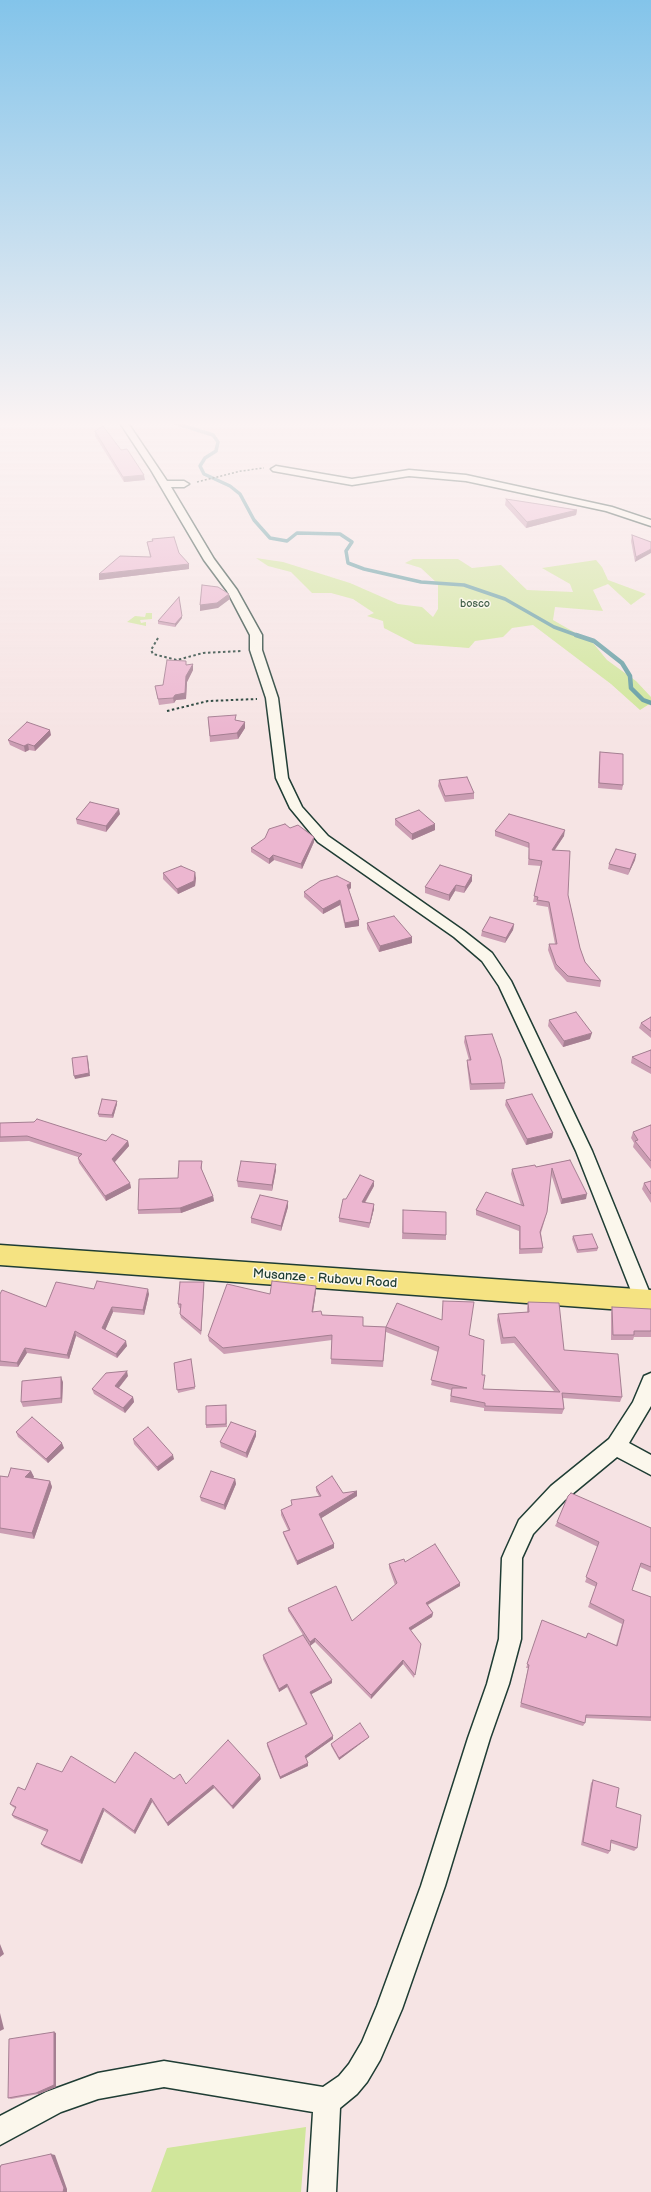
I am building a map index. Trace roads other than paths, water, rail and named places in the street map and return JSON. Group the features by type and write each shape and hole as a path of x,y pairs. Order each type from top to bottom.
{"highway":[{"name":"Musanze - Rubavu Road","path":"0,1255 649,1303"}],"street":[{"path":"189,525 209,560 238,599 256,635 256,650 272,698 282,778 296,808 323,839 459,934 487,957 506,985 584,1151 649,1303"},
{"path":"0,2130 55,2101 98,2086 164,2074 327,2101 348,2085 358,2073 371,2052 389,2009 434,1886 479,1738 498,1684 510,1639 512,1558 526,1527 558,1493 616,1446 641,1408 651,1382"},
{"path":"616,1446 651,1466"},
{"path":"322,2192 327,2101"}],"waterway":[{"path":"259,525 270,538 287,541 297,533 340,534 352,542 346,551 348,563 364,569 421,582 464,585 505,599 554,627 579,636"},
{"path":"579,636 594,641 622,663 630,676 631,688 643,700 651,703"}],"park label":[{"name":"bosco","path":"475,604"}]}
